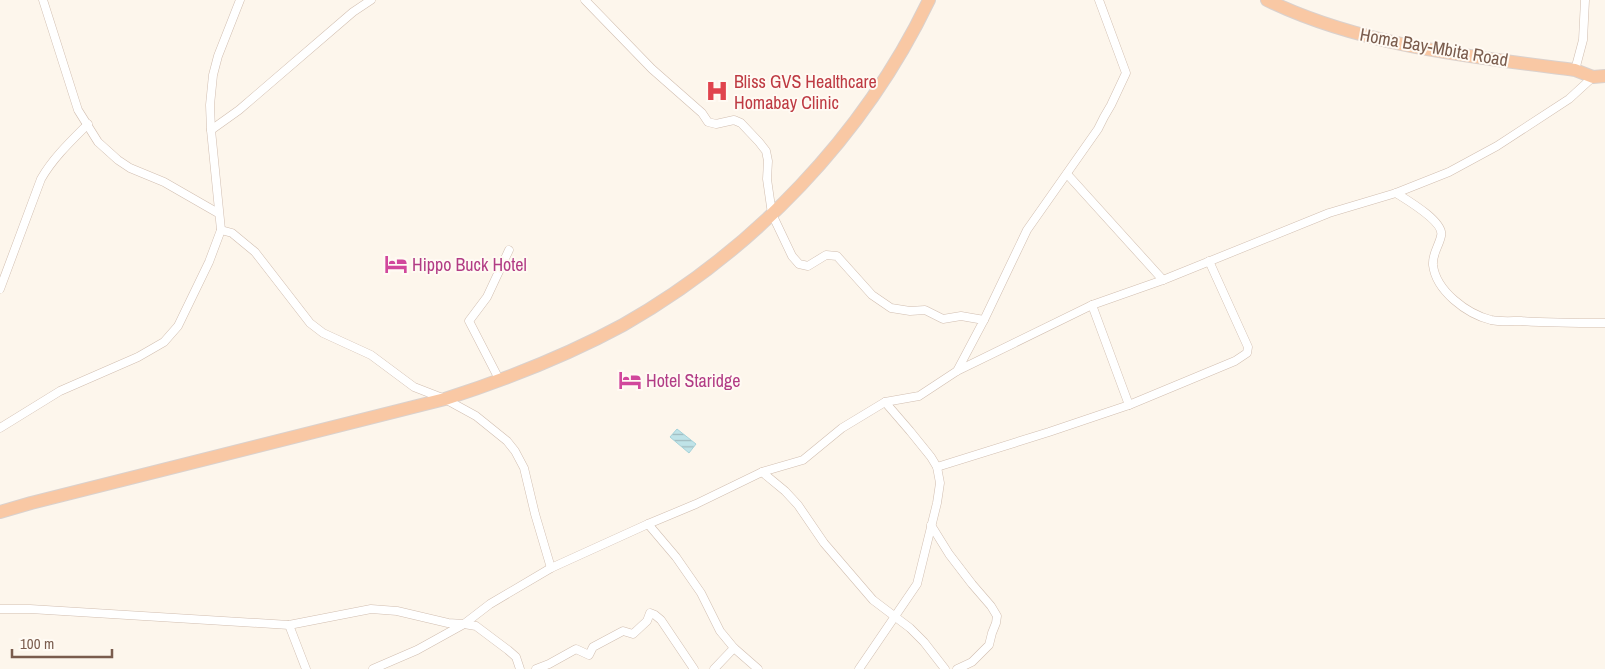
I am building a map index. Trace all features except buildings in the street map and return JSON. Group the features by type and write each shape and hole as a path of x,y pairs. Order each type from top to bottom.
{"highway":[{"path":"0,512 32,502 446,399 541,365 622,325 700,275 772,214 831,151 861,114 894,65 916,28 929,0"},
{"name":"Homa Bay-Mbita Road","path":"1267,0 1324,24 1371,38 1421,48 1575,70 1599,77"}],"street":[{"path":"43,0 78,110 98,142 130,168 164,182 218,213"},
{"path":"0,428 60,391 138,357 168,338 178,326 209,262 221,230 210,105 213,76 218,56 240,0"},
{"path":"211,130 238,110 353,12 371,0"},
{"path":"585,0 652,69 702,112 708,122 716,124 734,120 741,123 759,142 766,151 768,161 767,179 772,214 792,256 799,264 808,266 826,255 832,255 842,260 872,295 891,308 910,311 925,310 943,318 961,316 984,320"},
{"path":"957,371 984,320 1026,230 1098,129 1112,105 1126,73 1098,0"},
{"path":"1575,70 1583,40 1585,0"},
{"path":"373,669 417,650 464,624 490,604 550,568 696,504 762,472 803,460 842,428 885,402 919,396 957,371 1092,305 1209,262 1329,213 1396,193 1449,172 1497,146 1570,99 1599,77"},
{"path":"0,289 41,179 65,146 88,124"},
{"path":"1067,174 1162,280"},
{"path":"1396,193 1430,216 1441,230 1442,235 1433,257 1433,265 1439,281 1457,304 1491,320 1605,323"},
{"path":"221,230 232,233 255,252 310,323 323,333 371,355 414,387 446,399 476,416 507,441 524,468 536,521 550,568"},
{"path":"500,381 469,321 487,297 509,250"},
{"path":"937,467 1129,405 1235,361 1247,353 1248,347 1209,262"},
{"path":"1092,305 1129,405"},
{"path":"859,669 917,584 940,483 937,467 885,402"},
{"path":"762,472 785,491 798,505 824,543 873,600 910,628 924,642 945,669"},
{"path":"648,524 676,557 701,593 720,631 734,648 758,669"},
{"path":"931,525 949,554 997,616 989,645 972,662 957,669"},
{"path":"0,609 49,610 290,625 372,609 397,611 448,623 476,626 516,657 520,669"},
{"path":"536,669 576,649 589,655 593,647 623,631 633,634 647,621 650,613 655,614 661,620 694,669"},
{"path":"290,625 306,669"},
{"path":"714,669 734,648"}],"water":[{"path":"677,429 696,444 689,453 670,437"}],"place":[{"name":"Bliss GVS Healthcare Homabay Clinic","path":"717,91"},
{"name":"Hippo Buck Hotel","path":"396,264"},
{"name":"Hotel Staridge","path":"630,380"}]}
